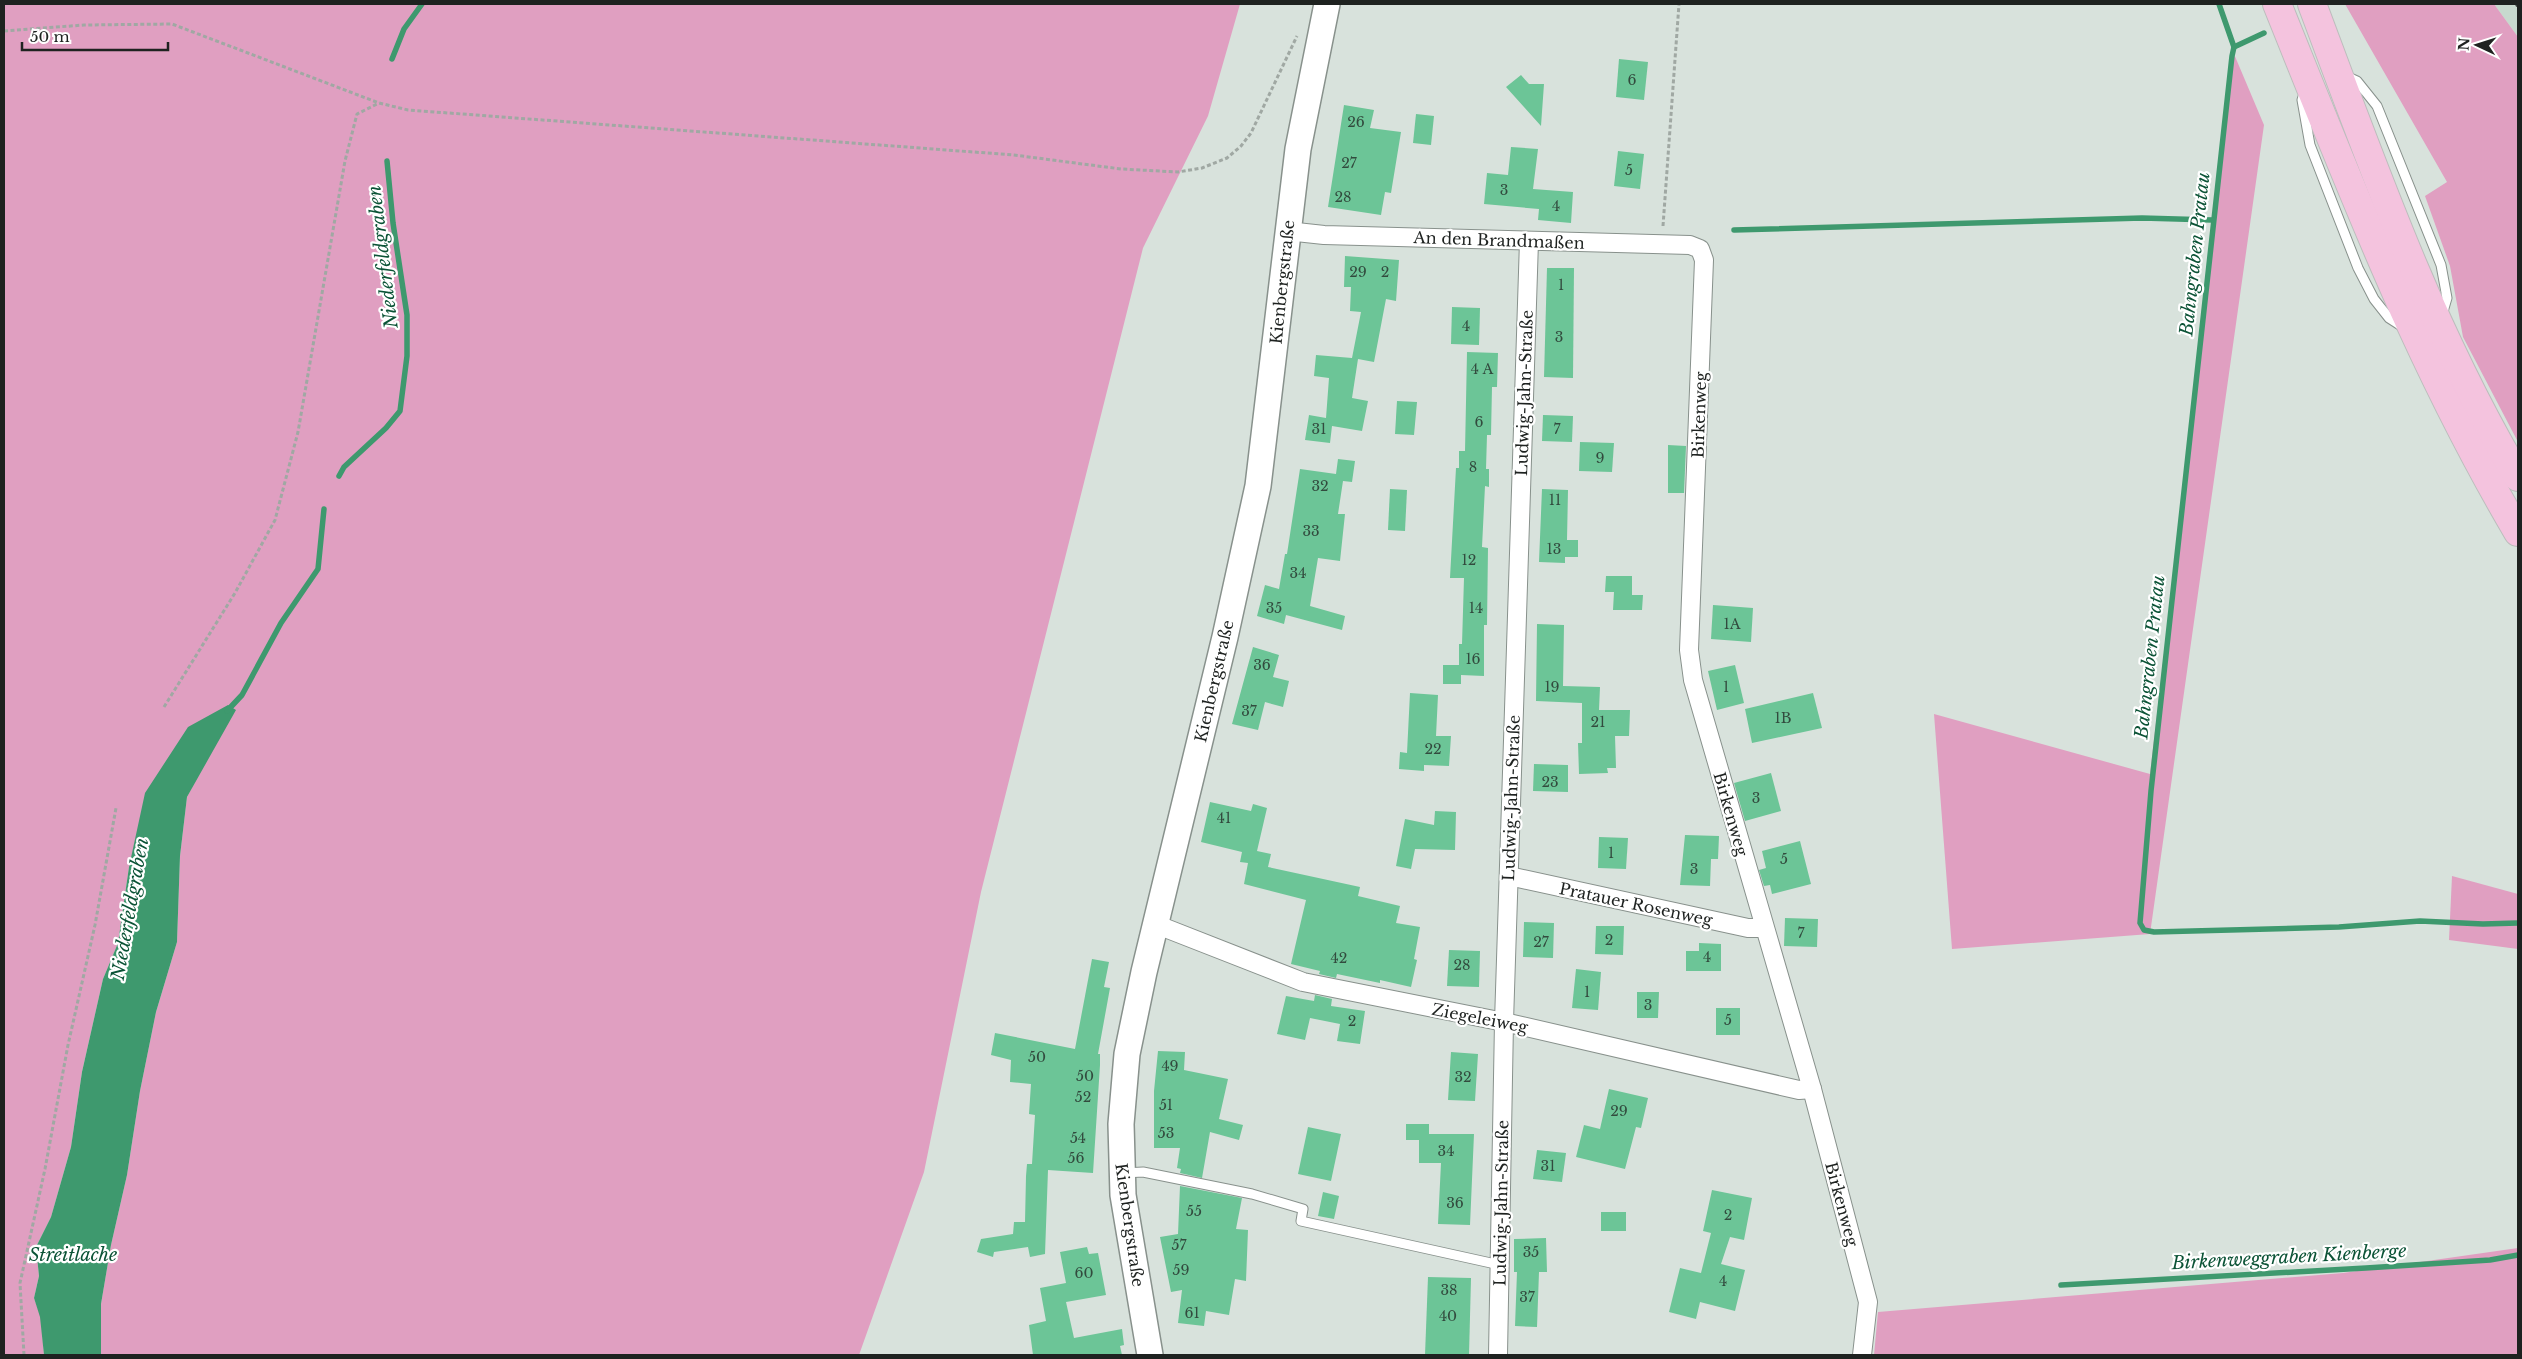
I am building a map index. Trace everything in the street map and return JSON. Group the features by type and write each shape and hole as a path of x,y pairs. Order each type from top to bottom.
{"main road":[{"name":"Kienbergstraße","path":"1150,1355 1126,1219 1121,1173 1121,1114 1127,1054 1155,924 1257,493 1287,231 1304,112 1327,4"},
{"path":"2277,4 2366,225 2413,333 2482,471 2518,532"},
{"path":"2312,4 2393,218 2439,325 2518,477"}],"street":[{"name":"An den Brandmaßen","path":"1287,231 1324,235 1690,245 1700,250 1704,260"},
{"name":"Ludwig-Jahn-Straße","path":"1498,1355 1504,1022 1529,241"},
{"name":"Birkenweg","path":"1704,260 1689,650 1692,680 1812,1089 1868,1302 1862,1355"},
{"name":"Pratauer Rosenweg","path":"1509,876 1748,928 1764,928"},
{"name":"Ziegeleiweg","path":"1155,924 1282,976 1303,982 1504,1022 1799,1090 1812,1089"}],"lane":[{"path":"1121,1173 1143,1172 1252,1194 1303,1209 1301,1221 1500,1265"}],"path":[{"path":"1662,244 1679,4"},
{"path":"4,30 84,25 172,24 379,103 408,110 1014,155 1121,169 1178,172 1202,168 1226,158 1241,146 1251,133 1300,30"},
{"path":"164,707 235,593 275,520 298,432 345,161 357,114 379,103"},
{"path":"24,1355 20,1283 45,1169 68,1044 95,925 116,808"}],"shaded area":[{"path":"4,4 1240,4 1208,116 1143,248 981,892 924,1172 859,1355 101,1355 101,1304 111,1245 127,1175 140,1091 156,1012 177,942 180,856 187,797 205,762 129,867 118,943 103,979 82,1072 71,1147 51,1217 36,1247 39,1276 34,1298 41,1317 44,1355 4,1355"},
{"path":"2345,4 2494,4 2518,37 2518,442 2463,337 2450,266 2425,196 2447,182"},
{"path":"2494,4 2518,4 2518,37"},
{"path":"2234,54 2264,125 2150,934 1952,949 1934,714 2150,774"},
{"path":"2452,876 2518,894 2518,949 2449,940"},
{"path":"2518,1248 2518,1355 1874,1355 1878,1312 2343,1273"}],"water":[{"name":"Streitlache","path":"228,705 236,710 187,797 180,856 177,942 156,1012 140,1091 127,1175 111,1245 101,1304 101,1355 44,1355 40,1317 34,1298 39,1276 36,1247 51,1217 71,1147 82,1072 103,979 118,943 129,867 145,793 188,727"}],"building":[{"path":"1619,59 1648,62 1644,100 1616,97"},
{"path":"1521,75 1529,84 1544,84 1541,126 1506,87"},
{"path":"1344,105 1374,110 1370,128 1401,132 1391,193 1385,192 1381,215 1328,207"},
{"path":"1416,114 1434,116 1431,145 1413,143"},
{"path":"1511,147 1538,149 1533,189 1573,192 1571,223 1538,220 1539,209 1484,204 1487,173 1508,175"},
{"path":"1618,151 1644,154 1640,189 1614,186"},
{"path":"1345,256 1399,260 1396,301 1386,299 1374,362 1358,359 1352,398 1368,401 1362,431 1332,426 1330,443 1305,440 1309,415 1326,418 1329,378 1314,376 1316,355 1352,358 1361,312 1350,311 1351,287 1344,287"},
{"path":"1547,268 1574,268 1573,378 1544,377"},
{"path":"1452,307 1480,308 1479,345 1451,344"},
{"path":"1467,352 1498,353 1497,387 1492,387 1491,435 1487,435 1486,469 1489,469 1489,487 1485,486 1482,547 1488,548 1487,625 1484,625 1484,676 1461,675 1461,684 1443,684 1443,665 1459,665 1459,644 1462,644 1464,578 1450,578 1456,468 1459,468 1459,451 1465,451"},
{"path":"1397,401 1417,402 1414,435 1395,434"},
{"path":"1543,415 1573,416 1572,442 1542,441"},
{"path":"1580,442 1614,443 1612,472 1579,471"},
{"path":"1668,445 1686,446 1684,493 1668,493"},
{"path":"1338,459 1355,461 1352,482 1343,481 1338,514 1345,514 1340,561 1318,558 1310,606 1345,616 1342,630 1286,615 1284,624 1257,616 1265,585 1279,589 1285,554 1287,554 1300,469 1336,474"},
{"path":"1390,489 1407,490 1405,531 1388,530"},
{"path":"1542,489 1568,490 1567,540 1578,540 1578,557 1565,557 1565,563 1539,562"},
{"path":"1606,576 1632,576 1632,595 1643,595 1642,610 1613,610 1614,592 1605,592"},
{"path":"1713,605 1753,608 1751,642 1711,639"},
{"path":"1537,624 1564,625 1563,686 1600,687 1599,710 1630,710 1629,736 1615,736 1616,768 1607,768 1608,773 1579,774 1578,743 1582,743 1582,703 1536,701"},
{"path":"1253,647 1279,655 1273,677 1289,681 1283,707 1265,702 1258,730 1232,724"},
{"path":"1735,665 1744,703 1717,710 1708,671"},
{"path":"1410,693 1438,695 1436,736 1451,736 1449,766 1424,765 1424,771 1399,769 1400,752 1407,753"},
{"path":"1813,693 1822,728 1752,743 1745,709"},
{"path":"1534,764 1568,765 1568,792 1533,791"},
{"path":"1771,773 1781,811 1745,821 1734,783"},
{"path":"1210,802 1251,811 1253,804 1267,808 1257,851 1271,854 1268,867 1360,887 1358,896 1400,906 1396,923 1420,927 1414,959 1417,960 1411,987 1380,980 1380,983 1337,974 1336,978 1319,974 1320,971 1291,964 1306,900 1244,884 1248,863 1240,862 1242,852 1201,842"},
{"path":"1435,811 1456,812 1455,850 1415,849 1411,869 1396,866 1405,819 1434,825"},
{"path":"1685,835 1719,836 1718,859 1711,859 1710,886 1680,885"},
{"path":"1599,837 1628,838 1626,869 1598,868"},
{"path":"1800,841 1811,884 1772,894 1770,885 1764,886 1759,870 1766,868 1762,851"},
{"path":"1785,918 1818,919 1817,947 1784,946"},
{"path":"1524,922 1554,923 1553,958 1523,957"},
{"path":"1596,926 1624,926 1623,955 1595,954"},
{"path":"1699,943 1721,944 1721,971 1686,971 1686,951 1699,951"},
{"path":"1449,950 1480,951 1479,987 1447,986"},
{"path":"1092,959 1109,962 1104,987 1110,988 1098,1054 1100,1054 1100,1065 1093,1173 1048,1170 1045,1254 1030,1257 1028,1247 994,1252 993,1257 977,1252 981,1239 1013,1234 1014,1222 1025,1222 1027,1164 1032,1164 1035,1115 1029,1114 1031,1084 1010,1082 1011,1060 991,1055 995,1033 1075,1049"},
{"path":"1576,969 1601,972 1598,1010 1572,1008"},
{"path":"1637,992 1659,992 1658,1018 1637,1018"},
{"path":"1315,995 1332,999 1331,1006 1365,1011 1360,1044 1337,1041 1340,1024 1310,1018 1305,1040 1277,1034 1286,996 1314,1001"},
{"path":"1716,1008 1740,1008 1740,1035 1716,1035"},
{"path":"1158,1051 1185,1052 1184,1070 1228,1079 1219,1119 1243,1125 1239,1140 1210,1132 1202,1178 1180,1173 1181,1169 1177,1168 1180,1148 1154,1148 1154,1091"},
{"path":"1451,1052 1478,1054 1475,1101 1448,1100"},
{"path":"1609,1089 1648,1098 1641,1128 1636,1127 1625,1169 1576,1157 1584,1125 1600,1129"},
{"path":"1406,1124 1429,1124 1429,1134 1474,1134 1470,1225 1438,1224 1441,1163 1419,1163 1419,1140 1406,1140"},
{"path":"1308,1127 1341,1134 1331,1181 1298,1174"},
{"path":"1537,1150 1566,1153 1562,1182 1533,1179"},
{"path":"1180,1186 1242,1198 1236,1229 1248,1230 1246,1281 1235,1279 1229,1315 1206,1311 1204,1326 1178,1323 1182,1290 1171,1292 1160,1237 1178,1234"},
{"path":"1712,1190 1752,1198 1744,1240 1730,1237 1721,1264 1745,1270 1735,1311 1700,1302 1696,1319 1669,1312 1680,1268 1701,1273 1711,1233 1703,1231"},
{"path":"1323,1192 1339,1196 1334,1219 1318,1216"},
{"path":"1601,1212 1626,1212 1626,1231 1601,1231"},
{"path":"1546,1238 1547,1272 1539,1272 1537,1327 1515,1326 1517,1272 1514,1272 1514,1239"},
{"path":"1087,1247 1089,1254 1098,1253 1106,1295 1066,1302 1074,1338 1122,1329 1124,1345 1120,1346 1122,1355 1033,1355 1029,1325 1046,1321 1040,1288 1066,1283 1060,1252"},
{"path":"1428,1277 1471,1278 1469,1355 1425,1355"}],"waterway":[{"name":"Niederfeldgraben","path":"392,59 404,29 422,4"},
{"path":"2219,4 2234,47"},
{"name":"Bahngraben Pratau","path":"2264,33 2234,47 2232,56 2151,791 2140,923 2144,930 2154,932 2339,927 2420,921 2483,924 2518,923"},
{"name":"Niederfeldgraben","path":"339,476 344,467 386,428 400,411 407,356 407,315 393,223 387,161"},
{"path":"1734,230 2142,218 2212,220"},
{"name":"Niederfeldgraben","path":"227,711 242,695 281,623 318,569 324,509"},
{"name":"Birkenweggraben Kienberge","path":"2061,1285 2490,1260 2518,1255"}]}
